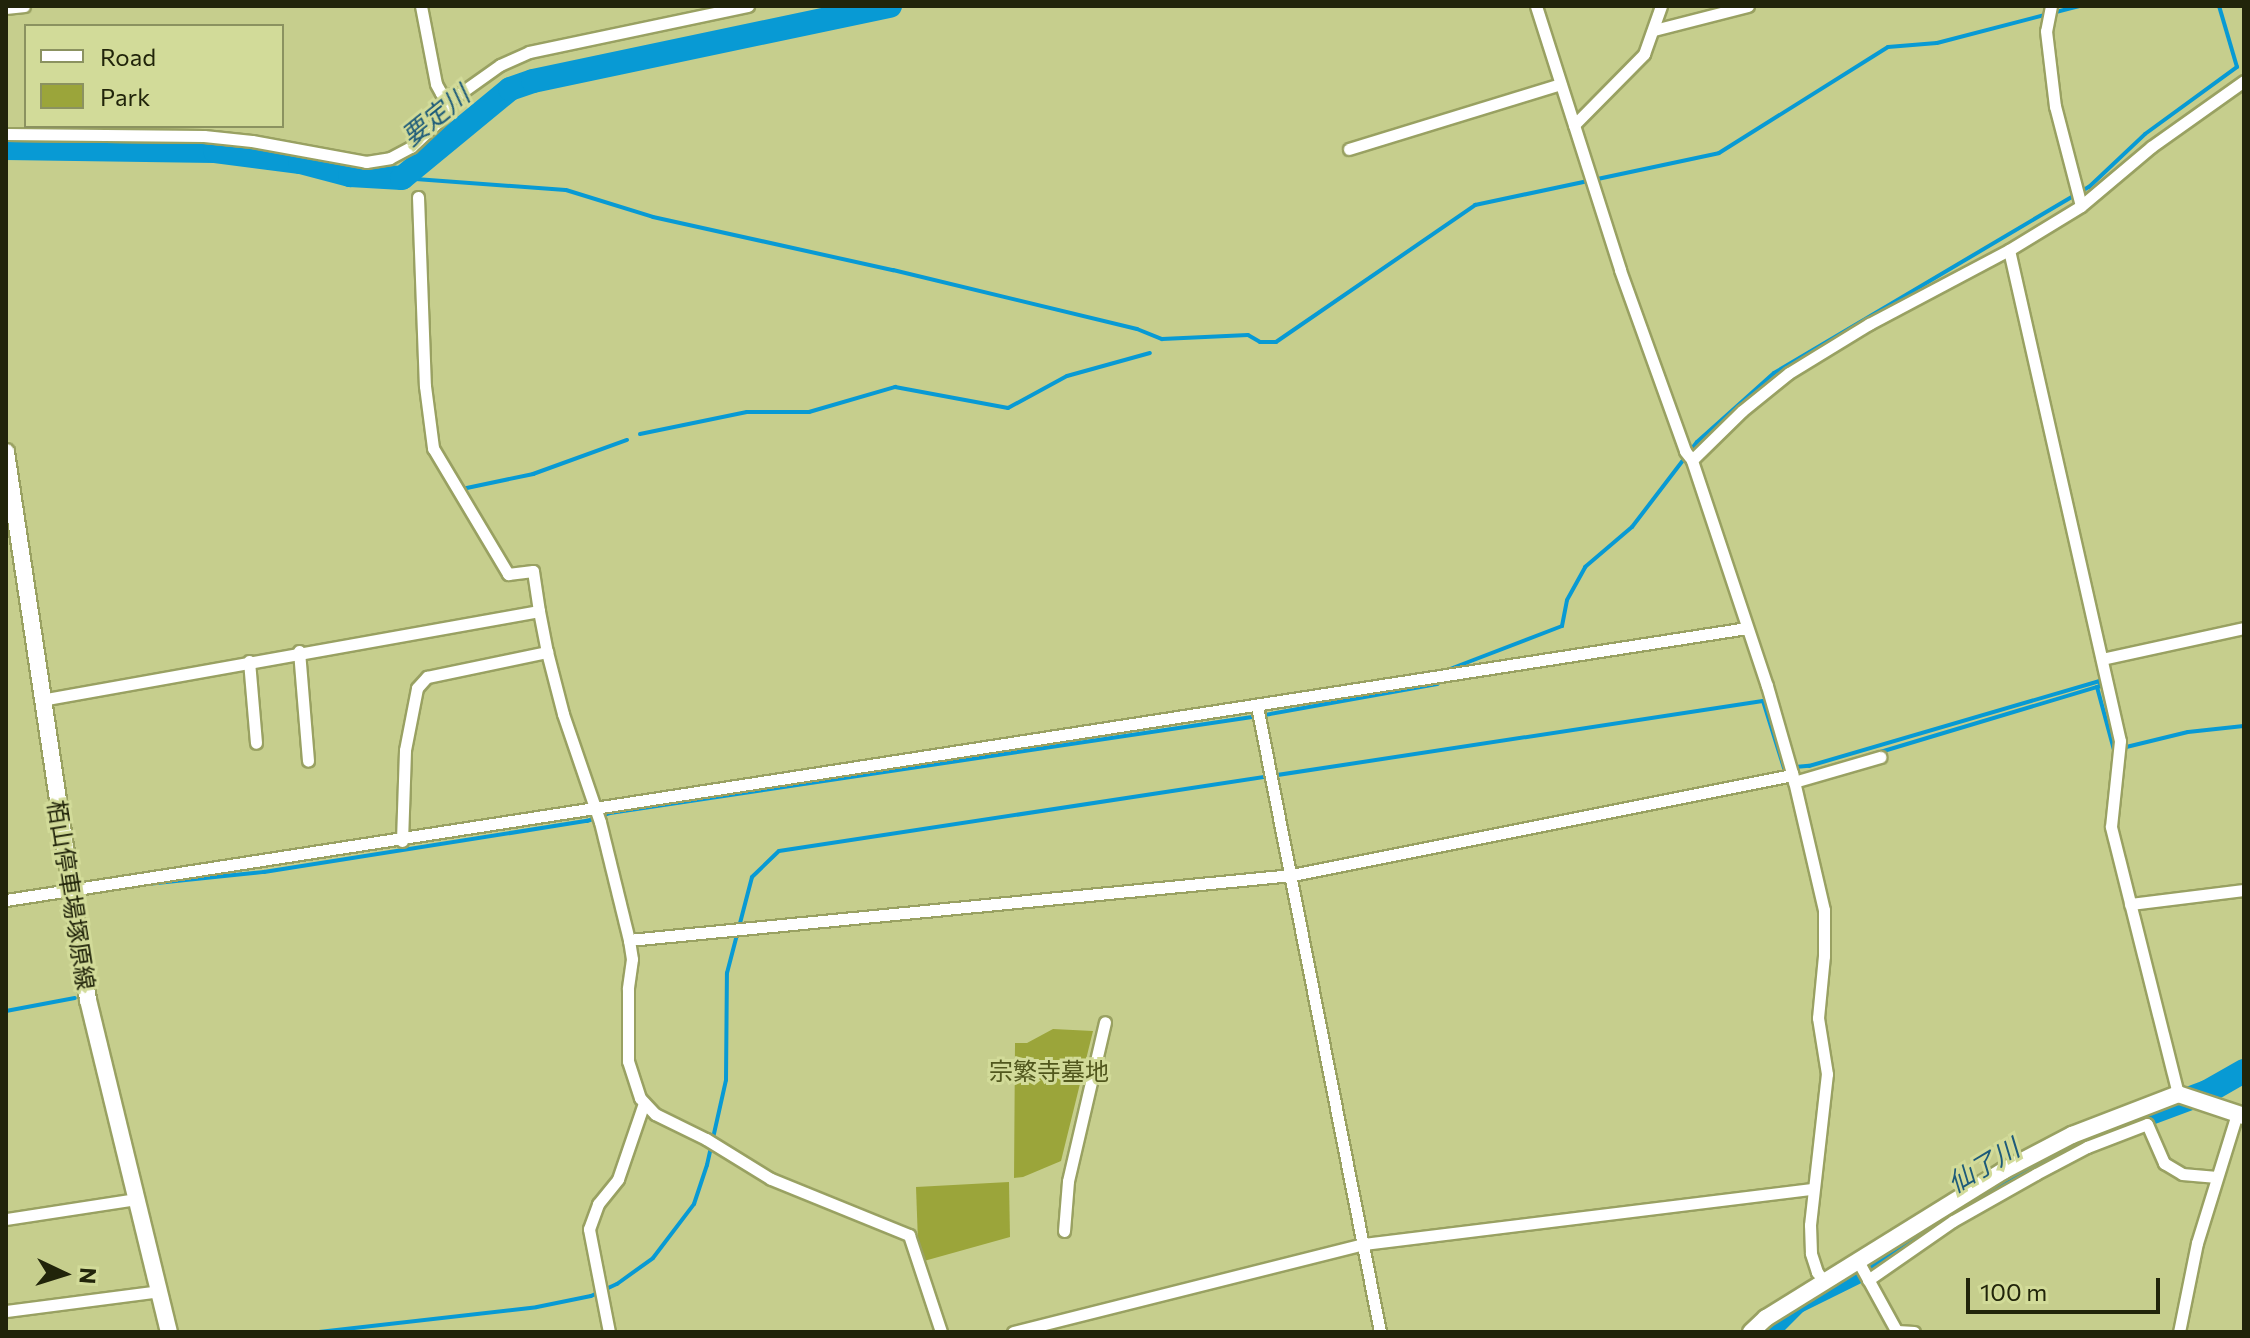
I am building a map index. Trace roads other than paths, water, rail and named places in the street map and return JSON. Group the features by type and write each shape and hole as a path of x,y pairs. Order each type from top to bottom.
{"main road":[{"name":"栢山停車場塚原線","path":"6,452 88,1000 169,1332"},
{"path":"1751,1332 1766,1318 2003,1171 2072,1135 2178,1094 2240,1115"}],"street":[{"path":"6,8 24,6"},
{"path":"421,6 436,84 448,96"},
{"path":"448,96 463,94 500,65 529,52 748,6"},
{"path":"1536,6 1588,172 1689,456 1787,756 1824,910 1818,1018 1827,1074 1813,1189 1811,1253 1817,1272 1825,1282"},
{"path":"1574,125 1644,54 1661,6"},
{"path":"1654,30 1748,6"},
{"path":"2049,9 2046,31 2055,106 2081,206"},
{"path":"1689,456 1789,373 1869,324 2009,250 2081,206 2151,147 2244,81"},
{"path":"1349,149 1560,84"},
{"path":"6,134 204,136 252,141 366,162 390,158 411,147 444,116 448,96"},
{"path":"418,197 425,386 433,448 508,574 533,571 547,652 597,813 629,940 632,959 626,1028 628,1061 644,1103 655,1114 706,1139 771,1179 909,1235 941,1332"},
{"path":"2009,250 2120,741 2111,827 2178,1094"},
{"path":"41,700 299,651 539,611"},
{"path":"6,900 597,813 1746,628"},
{"path":"2102,659 2244,628"},
{"path":"299,651 308,761"},
{"path":"402,841 405,750 417,688 427,677 547,652"},
{"path":"249,661 256,743"},
{"path":"1257,706 1380,1332"},
{"path":"629,940 1292,875 1793,777 1880,757"},
{"path":"2130,904 2244,890"},
{"path":"1064,1231 1068,1181 1105,1022"},
{"path":"609,1332 589,1229 598,1204 618,1179 644,1103"},
{"path":"2179,1332 2214,1177 2240,1115"},
{"path":"1868,1280 1953,1221 2036,1174 2087,1147 2147,1124 2164,1163 2182,1174 2214,1177"},
{"path":"1013,1332 1363,1244 1813,1189"},
{"path":"6,1219 137,1199"},
{"path":"1858,1261 1897,1332 1914,1332"},
{"path":"6,1311 159,1291"}],"waterway":[{"name":"要定川","path":"6,148 215,151 300,162 350,175 402,178 510,89 533,81 890,6"},
{"path":"402,178 566,190 653,217 893,270 1137,329 1162,339 1248,335 1260,342 1276,342 1475,205 1719,153 1888,47 1937,43 2079,6"},
{"path":"1450,669 1562,626 1567,600 1585,567 1632,527 1697,442 1774,373 2089,187 2145,134 2237,67 2219,6"},
{"path":"640,434 747,412 809,412 895,387 1008,408 1067,376 1150,353"},
{"path":"462,489 533,474 627,440"},
{"path":"147,884 264,872 587,821 610,813 1259,716 1437,684 1442,679"},
{"path":"319,1332 537,1307 591,1296 617,1284 653,1258 694,1204 707,1165 726,1080 727,973 752,877 779,851 1763,701 1784,768 1809,766 2099,681 2101,686 2097,687 2114,750 2188,732 2244,726"},
{"path":"1877,753 2097,687"},
{"path":"6,1011 75,998"},
{"name":"仙了川","path":"2129,1121 2207,1092 2244,1071"},
{"name":"仙了川","path":"1766,1332 1796,1302 1879,1261 1961,1206 2076,1141"}],"park label":[{"name":"宗繁寺墓地","path":"1049,1071"}]}
